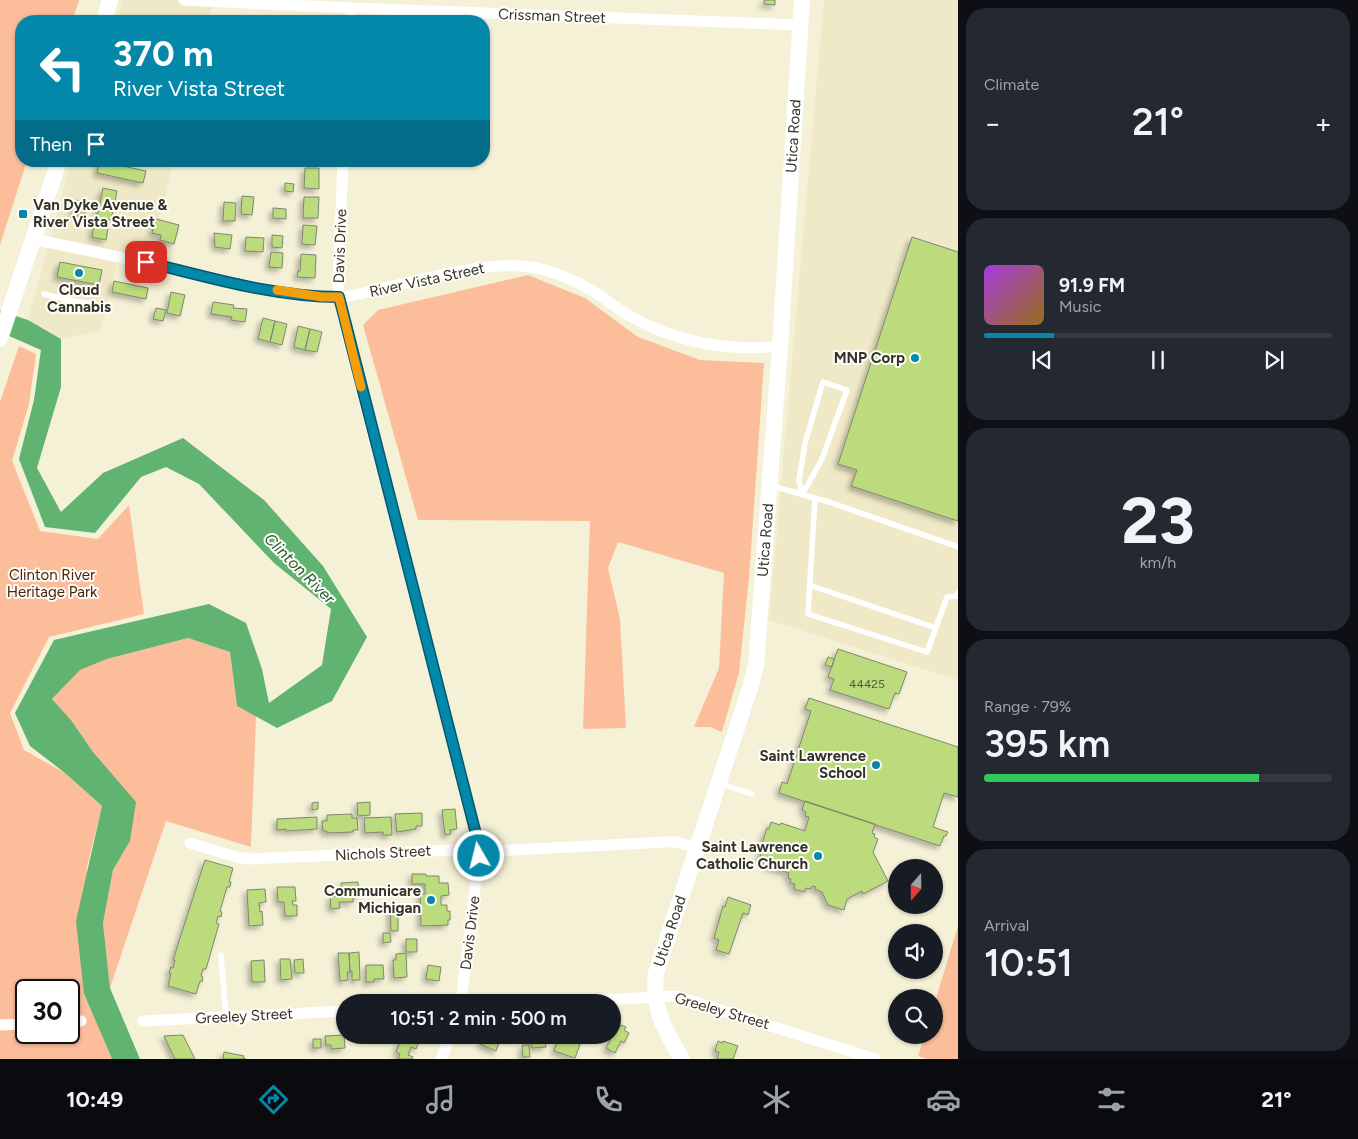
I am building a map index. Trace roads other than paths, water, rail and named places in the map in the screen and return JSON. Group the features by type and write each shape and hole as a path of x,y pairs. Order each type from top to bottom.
{"street":[{"path":"106,15 110,0"},
{"name":"Crissman Street","path":"184,0 801,25"},
{"name":"Utica Road","path":"682,1059 661,1021 655,996 657,967 754,675 780,346 802,0"},
{"path":"350,15 351,8"},
{"path":"0,340 57,167"},
{"name":"Davis Drive","path":"343,167 339,297 479,850 476,892 463,994"},
{"name":"River Vista Street","path":"32,239 250,286 302,294 339,297 356,295 473,269 497,266 532,267 562,276 601,296 641,323 672,336 721,345 764,348 780,346"},
{"name":"Nichols Street","path":"190,843 242,858 666,842 697,848"},
{"name":"Greeley Street","path":"621,998 672,995 875,1059"},
{"name":"Greeley Street","path":"143,1021 336,1012"},
{"path":"0,1025 15,1024"},
{"path":"441,1059 447,1044"}],"lane":[{"path":"44,294 93,304"},
{"path":"823,382 847,390 822,459 802,495 799,480 805,443 823,382"},
{"path":"770,486 815,498 958,547"},
{"path":"815,498 808,614 927,652 947,597 957,596 958,593"},
{"path":"810,585 936,628"},
{"path":"719,783 752,794"},
{"path":"221,955 226,1017"}],"water":[{"name":"Clinton River","path":"0,311 28,320 61,339 61,387 37,468 61,512 103,473 183,438 264,500 323,566 367,637 332,701 277,728 237,706 230,652 188,638 107,659 80,670 52,699 71,720 93,752 136,802 130,841 113,870 103,923 110,988 140,1059 112,1059 84,994 76,921 102,806 65,773 30,746 15,713 54,640 209,604 246,623 262,669 269,703 322,665 331,609 274,563 199,484 166,467 141,477 95,533 45,527 19,459 34,400 41,350 0,332"}],"place":[{"name":"Van Dyke Avenue & River Vista Street","path":"23,214"},
{"name":"Cloud Cannabis","path":"79,273"},
{"name":"MNP Corp","path":"915,358"},
{"name":"Saint Lawrence School","path":"876,765"},
{"name":"Saint Lawrence Catholic Church","path":"818,856"},
{"name":"Communicare Michigan","path":"431,900"}],"park label":[{"name":"Clinton River Heritage Park","path":"52,584"}]}
